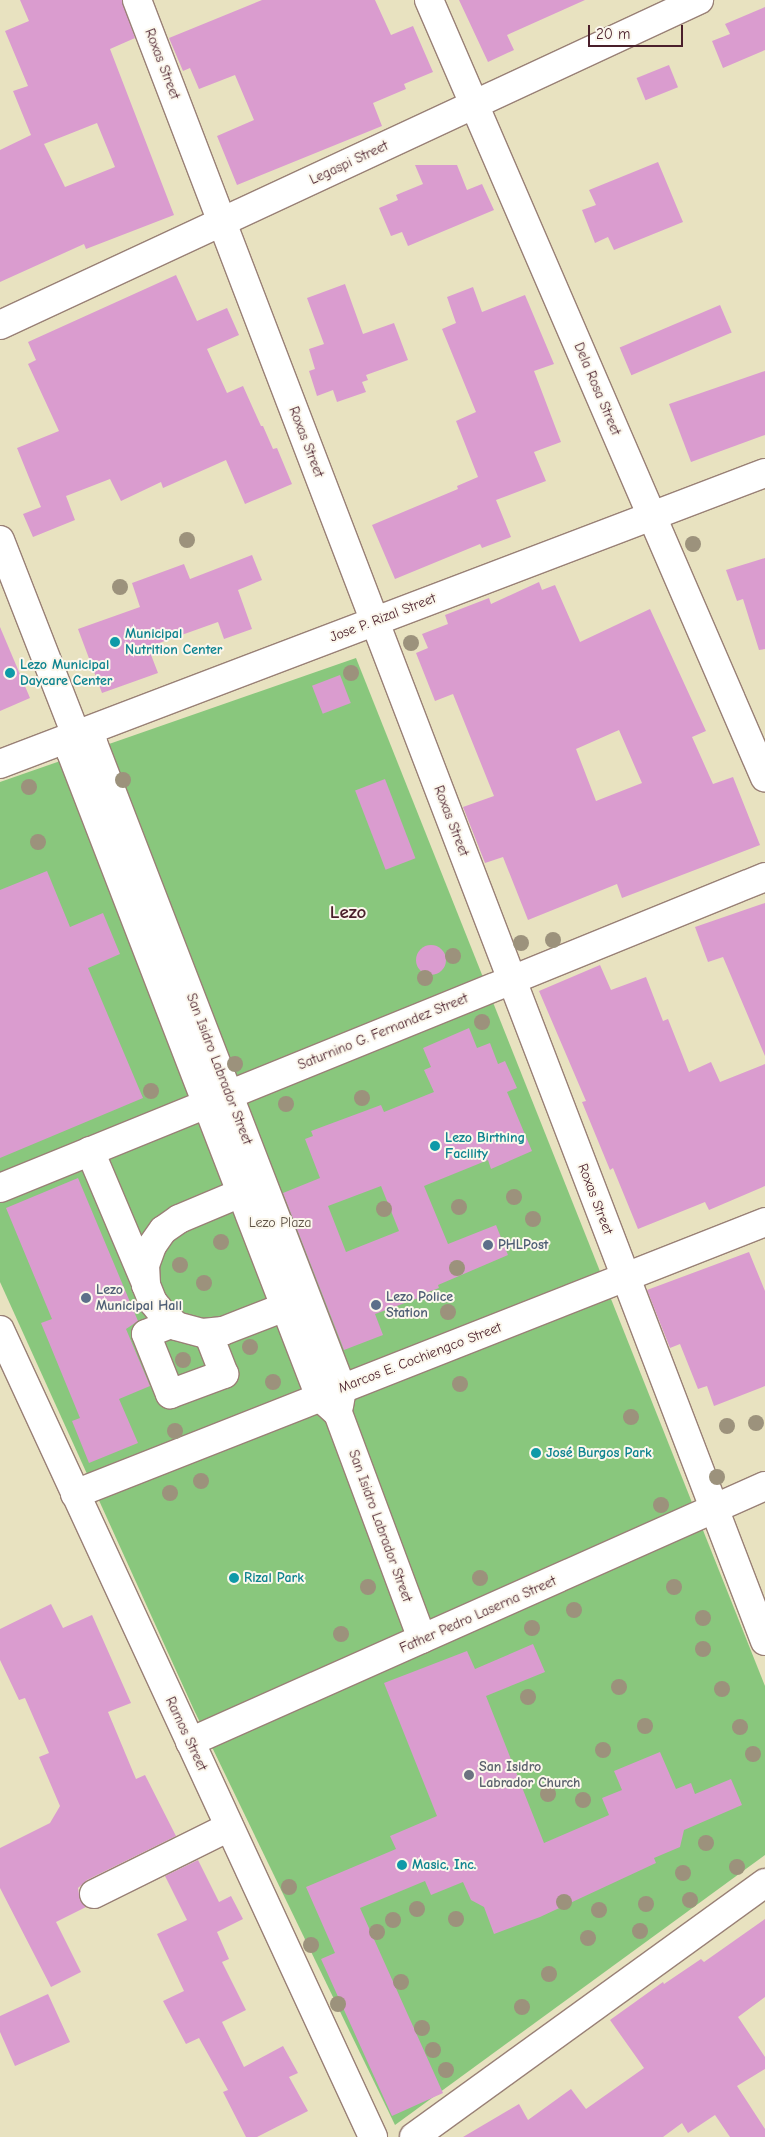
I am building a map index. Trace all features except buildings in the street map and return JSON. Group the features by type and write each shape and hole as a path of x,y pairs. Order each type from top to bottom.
{"street":[{"name":"Roxas Street","path":"137,0 765,1641"},
{"name":"Dela Rosa Street","path":"429,0 765,778"},
{"name":"Legaspi Street","path":"0,326 699,0"},
{"name":"Jose P. Rizal Street","path":"0,764 765,473"},
{"path":"0,540 76,734"},
{"name":"San Isidro Labrador Street","path":"76,734 93,744 218,1099 334,1400 422,1639"},
{"name":"Saturnino G. Fernandez Street","path":"0,1188 765,876"},
{"name":"San Isidro Labrador Street","path":"218,1099 241,1193 285,1307 334,1400"},
{"path":"90,1151 153,1302 164,1317 189,1331 208,1333 223,1331 285,1307"},
{"path":"146,1285 145,1265 152,1246 163,1230 179,1219 241,1193"},
{"name":"Marcos E. Cochiengco Street","path":"75,1494 334,1400 625,1277 765,1222"},
{"path":"173,1323 146,1334 170,1394 224,1374 208,1333"},
{"name":"Ramos Street","path":"0,1330 229,1826 364,2134"},
{"name":"Father Pedro Laserna Street","path":"190,1742 765,1486"},
{"path":"94,1894 229,1826"},
{"path":"414,2137 765,1884"}],"green space":[{"name":"Lezo Plaza","path":"356,658 765,1686 765,1855 395,2125 194,1710 0,1282 0,782"}],"place":[{"name":"Municipal Nutrition Center","path":"115,642"},
{"name":"Lezo Municipal Daycare Center","path":"10,673"},
{"name":"Lezo Birthing Facility","path":"435,1146"},
{"name":"PHLPost","path":"488,1245"},
{"name":"Lezo Municipal Hall","path":"86,1298"},
{"name":"Lezo Police Station","path":"376,1305"},
{"name":"José Burgos Park","path":"536,1453"},
{"name":"Rizal Park","path":"234,1578"},
{"name":"San Isidro Labrador Church","path":"469,1775"},
{"name":"Masic, Inc.","path":"402,1865"}],"district":[{"name":"Lezo","path":"348,913"}]}
